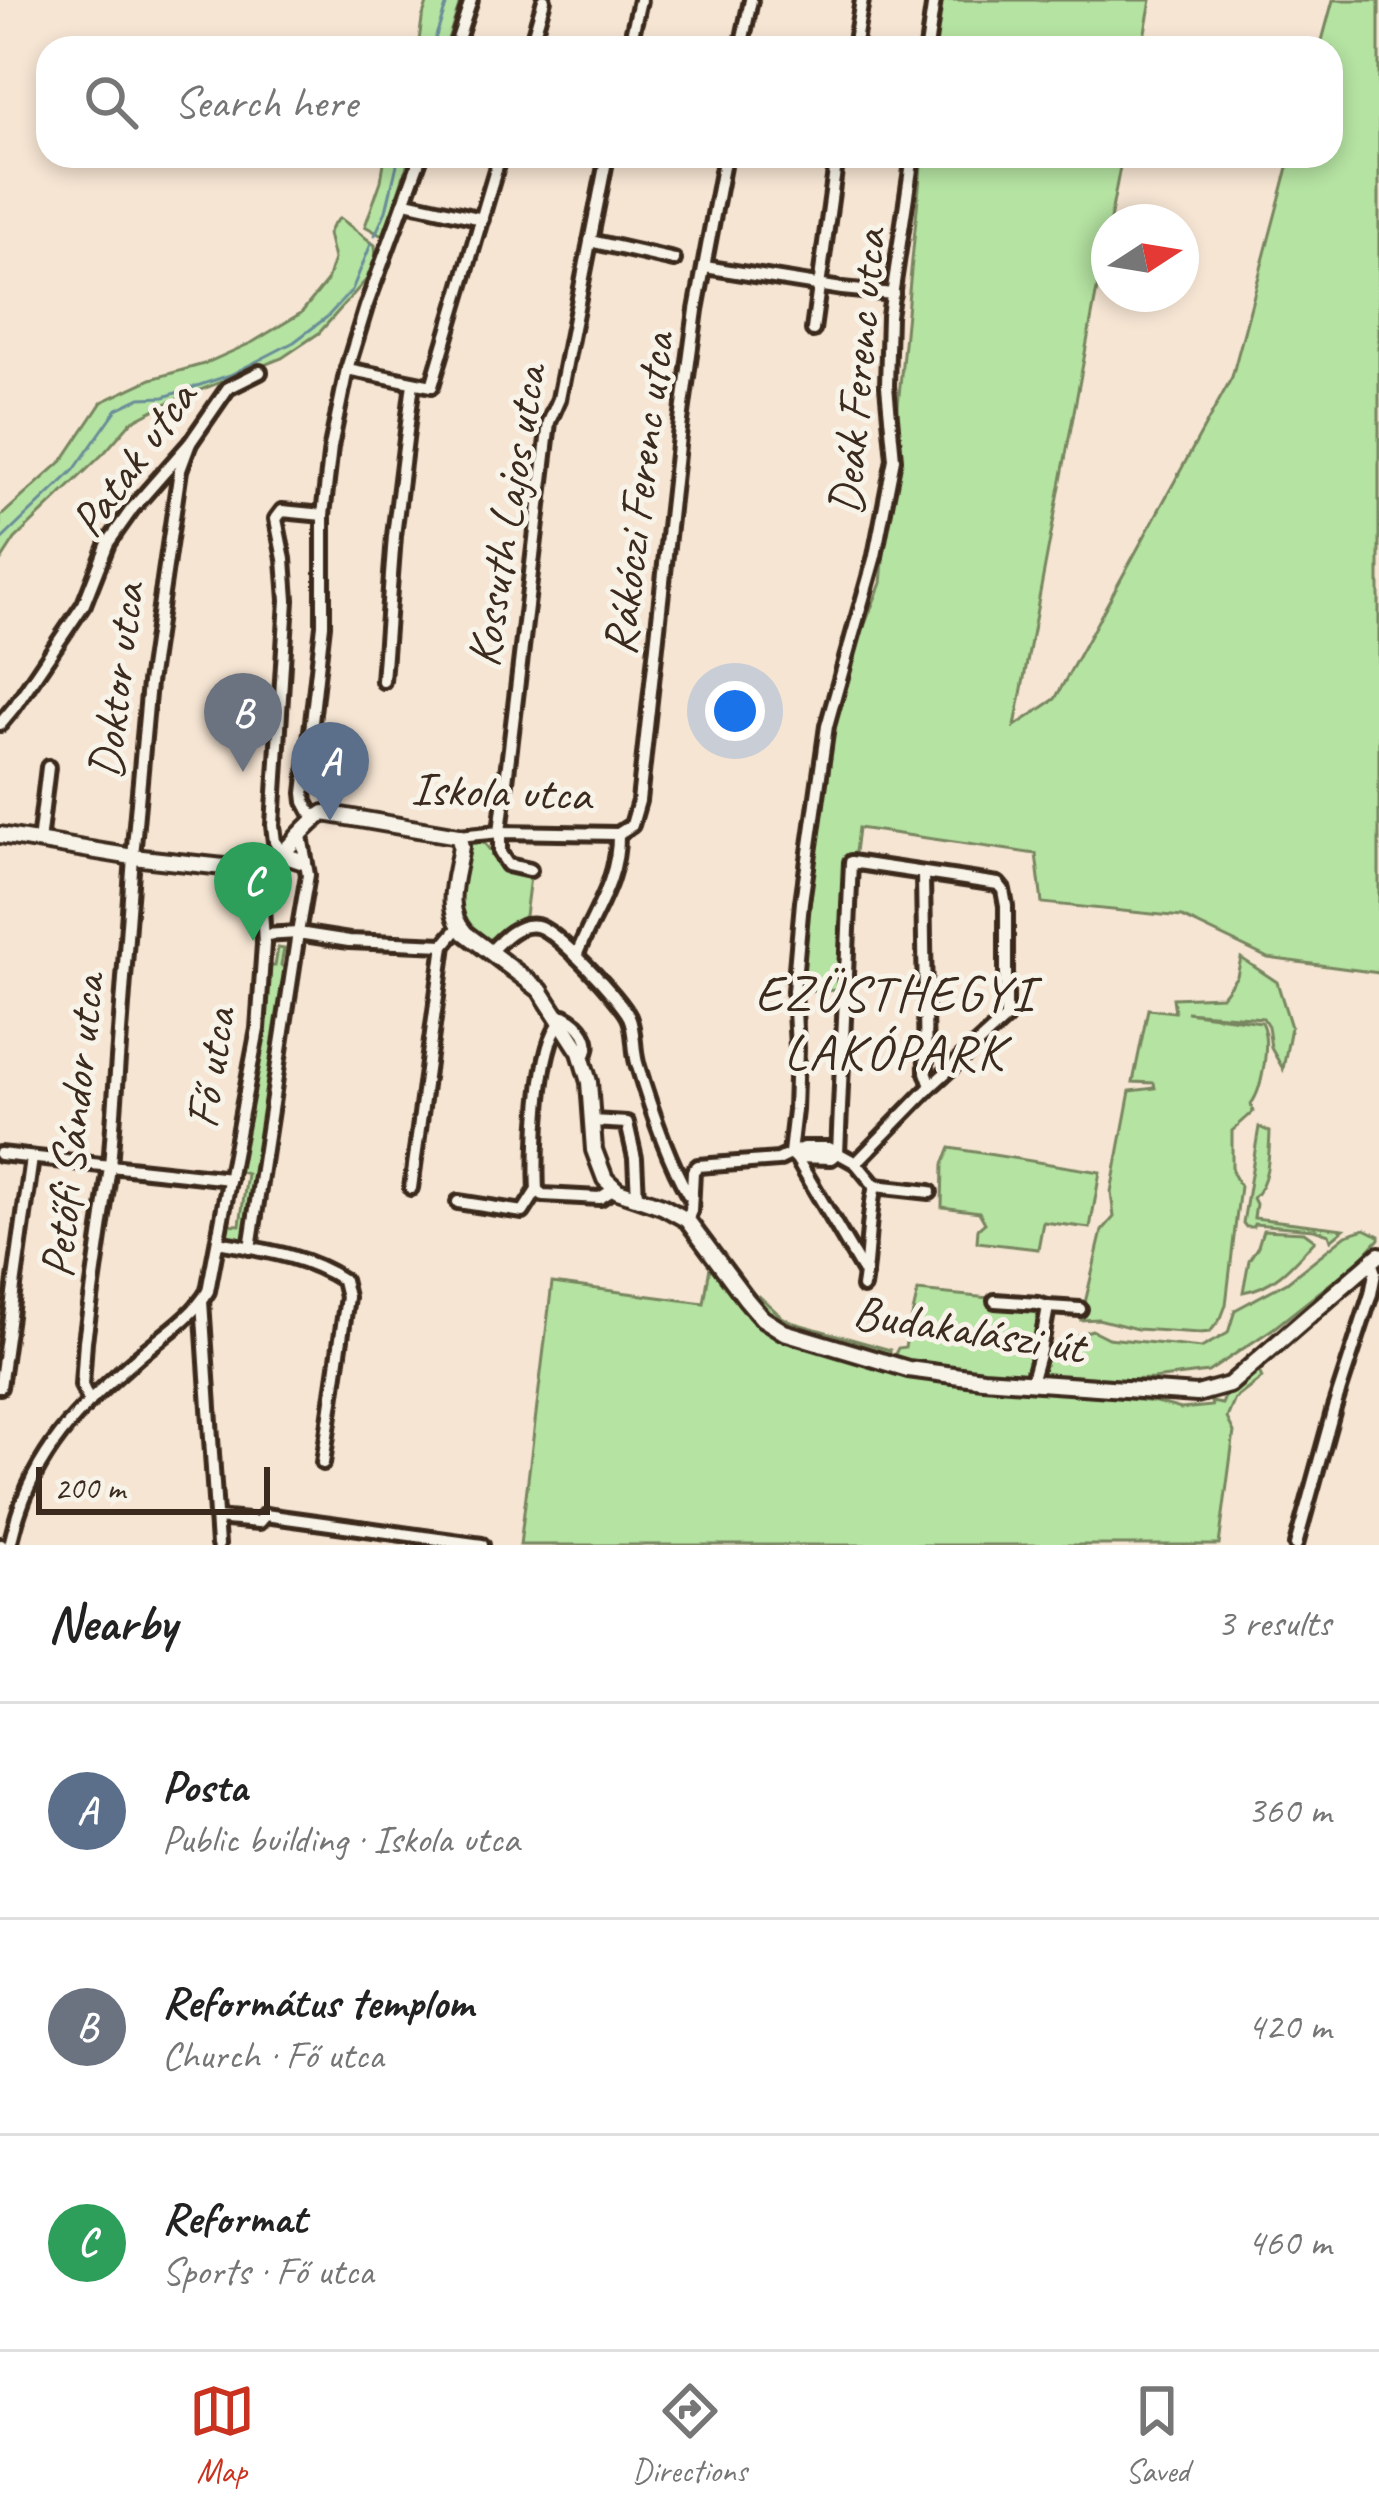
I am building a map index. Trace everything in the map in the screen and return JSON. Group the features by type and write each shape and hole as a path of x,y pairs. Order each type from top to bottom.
{"main road":[{"name":"Iskola utca","path":"314,819 332,812 370,823 458,836"},
{"path":"0,835 260,872 283,855 314,819"},
{"path":"458,836 451,906 459,927 540,989 583,1058 600,1169 614,1189 688,1220"},
{"path":"283,855 304,862"},
{"name":"Budakalászi út","path":"688,1220 762,1318 808,1342 908,1369 1177,1393 1220,1390 1375,1258"}],"street":[{"path":"459,36 471,0"},
{"path":"534,36 544,0"},
{"path":"631,36 640,0"},
{"path":"744,36 751,0"},
{"path":"856,36 862,0"},
{"path":"929,36 934,0"},
{"path":"314,819 304,802 323,625 323,515 332,447 347,369 417,168"},
{"path":"347,369 431,386 497,168"},
{"name":"Kossuth Lajos utca","path":"500,832 549,422 559,399 605,168"},
{"name":"Rákóczi Ferenc utca","path":"576,956 610,886 617,834 632,825 639,801 666,530 696,310 723,168"},
{"path":"814,330 835,168"},
{"name":"Deák Ferenc utca","path":"794,1156 794,991 806,873 827,726 875,556 894,459 887,386 889,316 911,168"},
{"path":"406,202 482,219"},
{"path":"590,241 674,260"},
{"path":"705,267 893,294"},
{"name":"Patak utca","path":"0,724 84,604 108,543 132,509 190,443 228,388 260,372"},
{"path":"383,681 413,383"},
{"name":"Doktor utca","path":"133,857 149,683 180,470 190,443"},
{"path":"283,855 275,842 275,754 287,600 276,519 283,511 323,515"},
{"path":"39,842 48,767"},
{"path":"275,802 304,802"},
{"path":"500,832 500,854 508,866 530,870"},
{"name":"Iskola utca","path":"458,836 617,834"},
{"name":"Fő utca","path":"250,1248 307,883 301,836"},
{"name":"Petőfi Sándor utca","path":"88,1399 82,1385 110,1167 133,857"},
{"path":"838,1153 851,862 998,884 1006,906 1006,1018 856,1163"},
{"name":"Fő utca","path":"202,1301 212,1280 256,1048 264,934 260,872"},
{"path":"923,874 926,1072 931,1086"},
{"path":"490,952 516,929 532,925 546,930 618,1000 631,1021 637,1063 676,1172 690,1196"},
{"path":"411,1188 444,944 459,927"},
{"path":"264,934 444,944"},
{"path":"458,1202 523,1212 537,1190 540,1097 550,1040 559,1020"},
{"path":"592,1121 627,1123 637,1198"},
{"path":"688,1220 693,1171 698,1166 794,1156 831,1158 838,1153"},
{"path":"838,1153 856,1163 874,1186 930,1192"},
{"path":"0,1154 230,1180"},
{"path":"794,1156 864,1281 874,1186"},
{"path":"0,1388 32,1157"},
{"path":"537,1190 543,1195 600,1198 614,1189"},
{"path":"218,1242 286,1254 344,1280 347,1298 323,1463"},
{"path":"1296,1545 1371,1294 1375,1258"},
{"path":"994,1300 1080,1309"},
{"path":"4,1545 34,1474 88,1399 202,1301"},
{"path":"202,1301 218,1545"},
{"path":"1030,1383 1048,1307"},
{"path":"216,1517 259,1522 265,1515 482,1545"}],"green space":[{"path":"428,0 461,0 449,36 420,36"},
{"path":"937,0 1151,0 1144,36 933,36"},
{"path":"1333,0 1379,0 1379,973 1268,958 1182,917 1042,903 1036,854 858,828 838,990 801,992 806,873 835,701 881,583 921,168 1120,168 1113,204 1091,204 1093,312 1015,726 1055,699 1232,377 1288,168 1343,168 1343,36 1323,36"},
{"path":"383,168 406,168 384,237 365,226"},
{"path":"340,218 375,245 376,257 367,279 319,333 282,358 131,422 15,539 0,562 0,517 63,460 102,402 151,379 204,364 301,313 327,281 334,259 328,234"},
{"path":"469,839 485,844 506,870 530,877 525,916 492,944 468,928 458,913"},
{"path":"278,948 284,949 281,965 287,970 246,1236 231,1239 225,1224 240,1225 247,1174 237,1171 259,1052 267,966 275,966"},
{"path":"1241,958 1277,982 1291,1027 1283,1069 1263,1018 1186,1012 1261,1022 1264,1030 1262,1076 1251,1104 1253,1112 1232,1131 1232,1171 1240,1186 1221,1318 1210,1332 1200,1333 1081,1320 1102,1231 1114,1217 1111,1192 1130,1091 1155,1088 1154,1083 1133,1082 1148,1009 1175,1012 1173,998 1222,996 1237,976"},
{"path":"1259,1127 1270,1132 1265,1176 1253,1198 1254,1218 1344,1229 1331,1240 1329,1234 1314,1229 1246,1227 1243,1223"},
{"path":"950,1148 1100,1172 1090,1228 1043,1222 1038,1249 977,1242 978,1229 985,1223 979,1212 942,1207 943,1164"},
{"path":"1365,1229 1379,1239 1359,1261 1274,1328 1208,1372 1076,1381 1044,1378 1040,1372 1060,1344 1092,1330 1108,1338 1201,1348 1228,1333 1235,1310 1287,1282 1346,1235"},
{"path":"1263,1230 1304,1232 1315,1240 1274,1280 1243,1292 1249,1260"},
{"path":"714,1243 755,1300 759,1296 782,1317 890,1350 894,1356 898,1348 905,1347 918,1291 989,1298 1043,1310 1030,1372 1022,1376 991,1372 910,1375 1156,1402 1181,1409 1222,1404 1227,1392 1257,1367 1262,1378 1235,1399 1227,1418 1234,1432 1219,1545 520,1545 552,1283 704,1303"}],"waterway":[{"path":"436,36 448,0"},
{"path":"375,235 396,168"},
{"path":"0,541 74,470 117,409 140,398 164,397 230,375 294,342 352,290 371,244"}],"place":[{"name":"Református templom","path":"243,772"},
{"name":"Posta","path":"330,821"},
{"name":"Reformat","path":"253,941"}],"district":[{"name":"EZÜSTHEGYI LAKÓPARK","path":"895,1022"}]}
